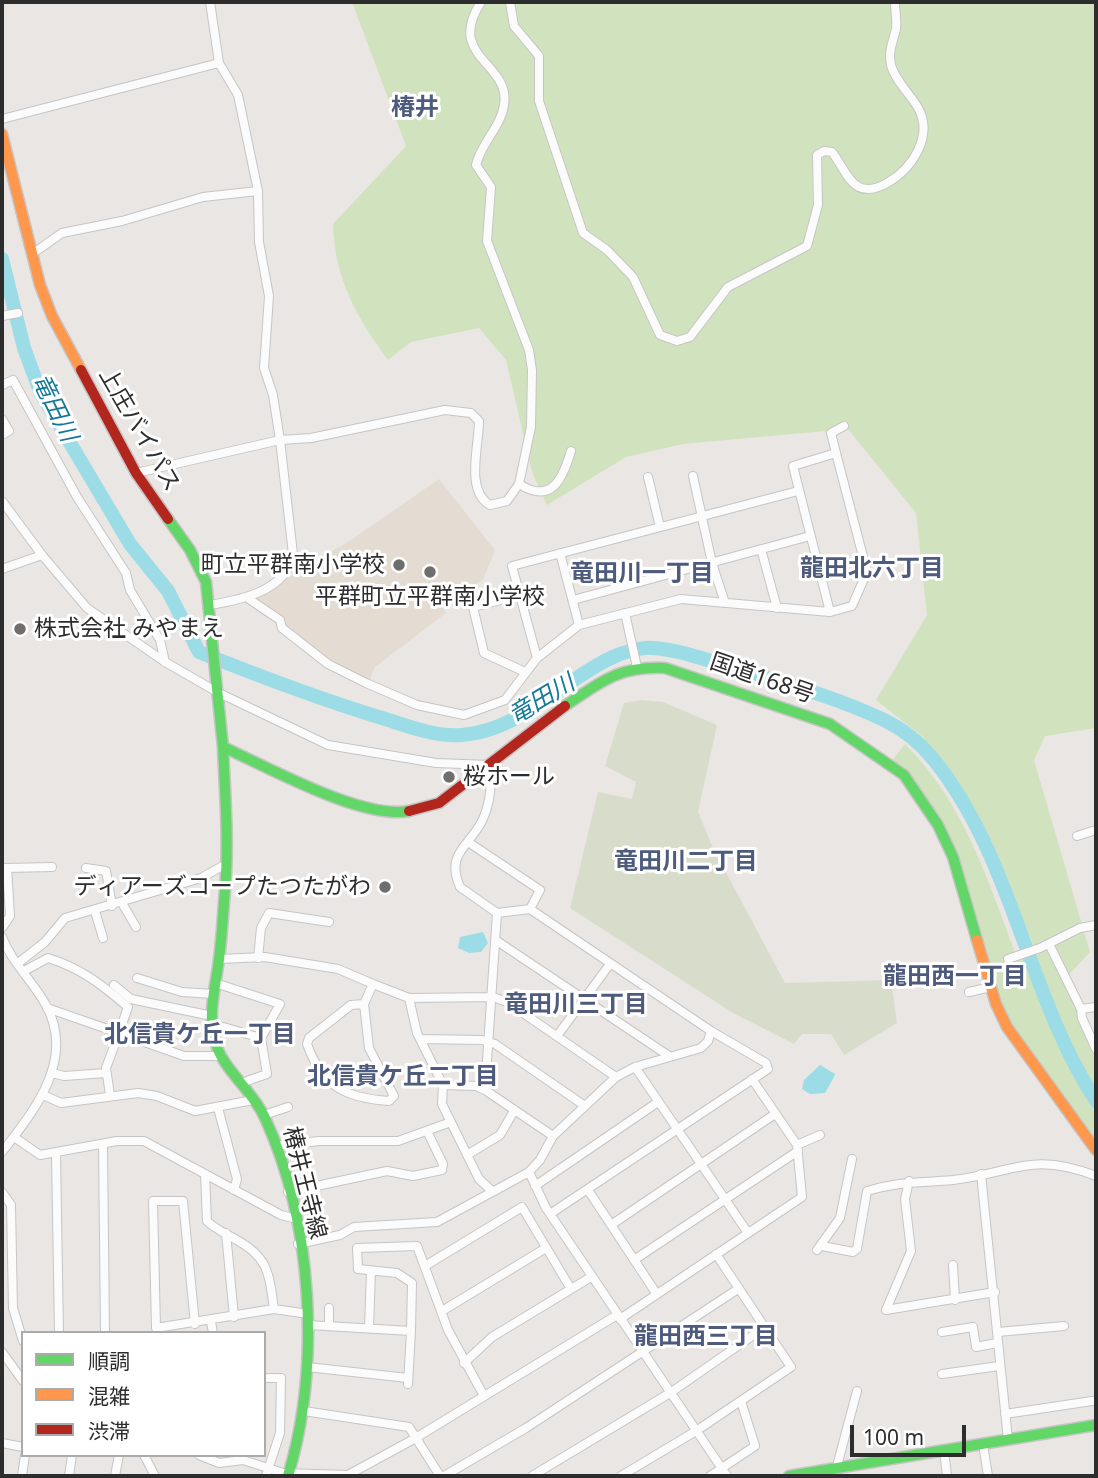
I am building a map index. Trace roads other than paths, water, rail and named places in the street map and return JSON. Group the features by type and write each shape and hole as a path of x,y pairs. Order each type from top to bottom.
{"main road":[{"name":"上庄バイパス","path":"2,134 40,285 52,316 136,472 197,562 206,582 218,676 223,747"},
{"name":"国道168号","path":"223,747 359,807 398,813 439,803 566,705 636,662 665,668 830,724 904,775 938,825 953,857 991,987 1007,1027 1096,1150"},
{"name":"椿井王寺線","path":"223,747 226,864 212,1020 214,1038 222,1056 264,1115 276,1146 305,1275 308,1319 304,1410 298,1452 289,1475"},
{"path":"789,1476 822,1473 837,1466 1096,1425"}],"street":[{"path":"210,2 219,63 238,95 258,191 259,242 269,296 264,368 273,395 280,440 289,506 291,564 280,578 249,598 210,605"},
{"path":"136,472 280,440 312,438 445,410 471,413 479,421 475,486 479,497 490,505 502,505 519,484 531,426 532,370 529,350 487,241 491,187 476,165 480,148 499,120 505,103 498,80 469,38 469,27 481,2"},
{"path":"510,2 514,26 539,55 539,101 583,233 607,250 632,277 660,335 677,341 690,337 728,287 807,246 818,205 817,155 824,150 832,152 849,181 861,189 878,188 900,175 915,159 923,133 920,110 891,67 889,49 897,26 895,2"},
{"path":"2,119 219,63"},
{"path":"32,254 62,233 121,221 203,197 258,191"},
{"path":"2,316 18,313"},
{"path":"2,385 13,380 77,496 126,573 130,590 160,640 165,663"},
{"path":"2,419 9,431 2,435"},
{"path":"249,598 280,620 282,628 328,664 417,705 464,715 505,700 537,658 579,625 681,598 830,612 852,606 867,572 831,433 844,426"},
{"path":"519,484 528,490 547,492 557,485 571,451"},
{"path":"830,612 793,467 836,453"},
{"path":"693,476 712,563 725,603"},
{"path":"648,477 660,527"},
{"path":"537,658 512,566 798,491"},
{"path":"2,501 42,555 87,608 165,663 219,693 328,745 436,763 490,765 492,786 488,805 468,842 458,853 455,876 460,887 497,914 530,909 711,1031 766,1063 768,1069 551,1214"},
{"path":"573,600 810,536"},
{"path":"761,549 777,608"},
{"path":"560,553 579,625"},
{"path":"2,569 42,555"},
{"path":"520,595 473,607 484,653 525,672"},
{"path":"625,613 636,662"},
{"path":"1077,836 1096,830"},
{"path":"468,842 540,890 530,909"},
{"path":"21,968 65,918 122,904 140,894 201,878 226,864"},
{"path":"2,928 10,916 4,868 52,867"},
{"path":"86,868 106,871 112,906"},
{"path":"122,904 136,927"},
{"path":"95,911 103,938"},
{"path":"258,958 261,928 269,913 328,922"},
{"path":"485,1090 494,997 497,914"},
{"path":"1008,959 1045,946 1080,928 1096,925"},
{"path":"2,937 10,959 21,968 47,1008 57,1050 43,1095 2,1152"},
{"path":"497,941 668,1056"},
{"path":"1045,946 1082,1009 1096,1049"},
{"path":"21,968 48,958 72,965 93,978 128,1007 106,1073 110,1095"},
{"path":"219,959 258,958 338,969 409,998 494,997 507,1002 617,1077"},
{"path":"557,1037 610,964"},
{"path":"137,978 182,992 214,988 280,1004 261,1038 267,1074 241,1083"},
{"path":"364,1004 351,1005 309,1038 306,1044 314,1064 352,1097 389,1101 394,1096 369,1048 364,1004 373,984"},
{"path":"114,985 131,999 212,1020 261,1038"},
{"path":"969,992 991,987"},
{"path":"409,998 411,1016 443,1085 442,1104 479,1179 492,1192"},
{"path":"1082,1009 1096,1007"},
{"path":"47,1008 184,1056 222,1056"},
{"path":"298,1244 340,1236 354,1227 437,1222 529,1172 540,1160 553,1136 617,1077 635,1067 701,1048 708,1041 711,1031"},
{"path":"420,1039 490,1042 585,1106"},
{"path":"635,1067 704,1164 748,1233"},
{"path":"52,1073 64,1076 106,1073"},
{"path":"204,1457 219,1463 242,1458 267,1473 348,1475 414,1439 618,1317 802,1197 797,1148 752,1079"},
{"path":"443,1085 476,1086 485,1090 553,1136"},
{"path":"43,1095 61,1103 110,1095 158,1096 195,1111 253,1100"},
{"path":"536,1186 658,1101"},
{"path":"218,1108 237,1180 234,1190"},
{"path":"264,1115 288,1108"},
{"path":"467,1155 500,1135 514,1111"},
{"path":"611,1225 775,1114"},
{"path":"276,1146 398,1140 451,1122"},
{"path":"288,1192 387,1171 421,1175 442,1170 443,1164 427,1131"},
{"path":"634,1260 820,1135"},
{"path":"14,1137 40,1155 117,1141 144,1141 281,1215 293,1218"},
{"path":"103,1145 104,1331"},
{"path":"56,1154 58,1331"},
{"path":"852,1159 840,1218 819,1248 853,1252 857,1249 867,1191 909,1181 955,1179 1025,1164 1049,1163 1096,1176"},
{"path":"529,1172 551,1214 591,1277 724,1473"},
{"path":"205,1174 207,1221 253,1248 263,1259 274,1309"},
{"path":"982,1174 995,1292 999,1366 1009,1440"},
{"path":"909,1181 905,1199 911,1251 886,1310 995,1292"},
{"path":"587,1190 656,1293"},
{"path":"2,1192 11,1205 13,1308 21,1334"},
{"path":"195,1324 183,1201 153,1201 156,1328 172,1330 274,1309 329,1326 411,1331"},
{"path":"425,1266 522,1207 571,1289"},
{"path":"226,1233 234,1317"},
{"path":"307,1367 408,1381 412,1283 404,1275 358,1269 357,1248 417,1246 464,1363 484,1396"},
{"path":"442,1311 546,1248"},
{"path":"621,1476 696,1431 791,1367 716,1254"},
{"path":"953,1265 955,1300"},
{"path":"369,1328 371,1270"},
{"path":"464,1363 492,1337 591,1277"},
{"path":"304,1410 409,1427 414,1439 442,1476 643,1353 738,1289"},
{"path":"329,1308 329,1326"},
{"path":"211,1322 213,1331"},
{"path":"998,1332 1063,1326"},
{"path":"532,1476 670,1392 765,1327"},
{"path":"942,1332 974,1327 976,1347 997,1343"},
{"path":"2,1352 21,1378"},
{"path":"942,1374 999,1366"},
{"path":"266,1378 281,1378 280,1433 267,1473"},
{"path":"837,1466 857,1391"},
{"path":"710,1476 724,1473 755,1446 741,1401"},
{"path":"1005,1414 1092,1401"},
{"path":"2,1443 21,1447"},
{"path":"983,1444 988,1476"},
{"path":"944,1450 947,1476"},
{"path":"22,1476 25,1457"},
{"path":"69,1476 72,1457"},
{"path":"115,1476 119,1457"},
{"path":"145,1457 155,1476"}],"water":[{"path":"483,932 488,943 481,952 469,953 458,948 460,937"},
{"path":"820,1065 835,1074 834,1077 825,1093 810,1094 802,1089 804,1080"}],"waterway":[{"name":"竜田川","path":"2,259 24,348 41,394 130,544 168,591 199,652 335,703 441,734 462,735 503,724 522,715 576,678 613,657 648,648 683,653 791,685 884,720 905,732 923,748 961,799 1002,884 1053,1017 1096,1101"}],"place":[{"name":"町立平群南小学校","path":"399,565"},
{"name":"平群町立平群南小学校","path":"430,572"},
{"name":"株式会社 みやまえ","path":"20,629"},
{"name":"桜ホール","path":"449,777"},
{"name":"ディアーズコープたつたがわ","path":"385,887"}],"district":[{"name":"椿井","path":"415,108"},
{"name":"龍田北六丁目","path":"872,569"},
{"name":"竜田川一丁目","path":"642,574"},
{"name":"竜田川二丁目","path":"686,862"},
{"name":"龍田西一丁目","path":"955,977"},
{"name":"竜田川三丁目","path":"576,1005"},
{"name":"北信貴ケ丘一丁目","path":"200,1035"},
{"name":"北信貴ケ丘二丁目","path":"403,1077"},
{"name":"龍田西三丁目","path":"706,1337"}]}
